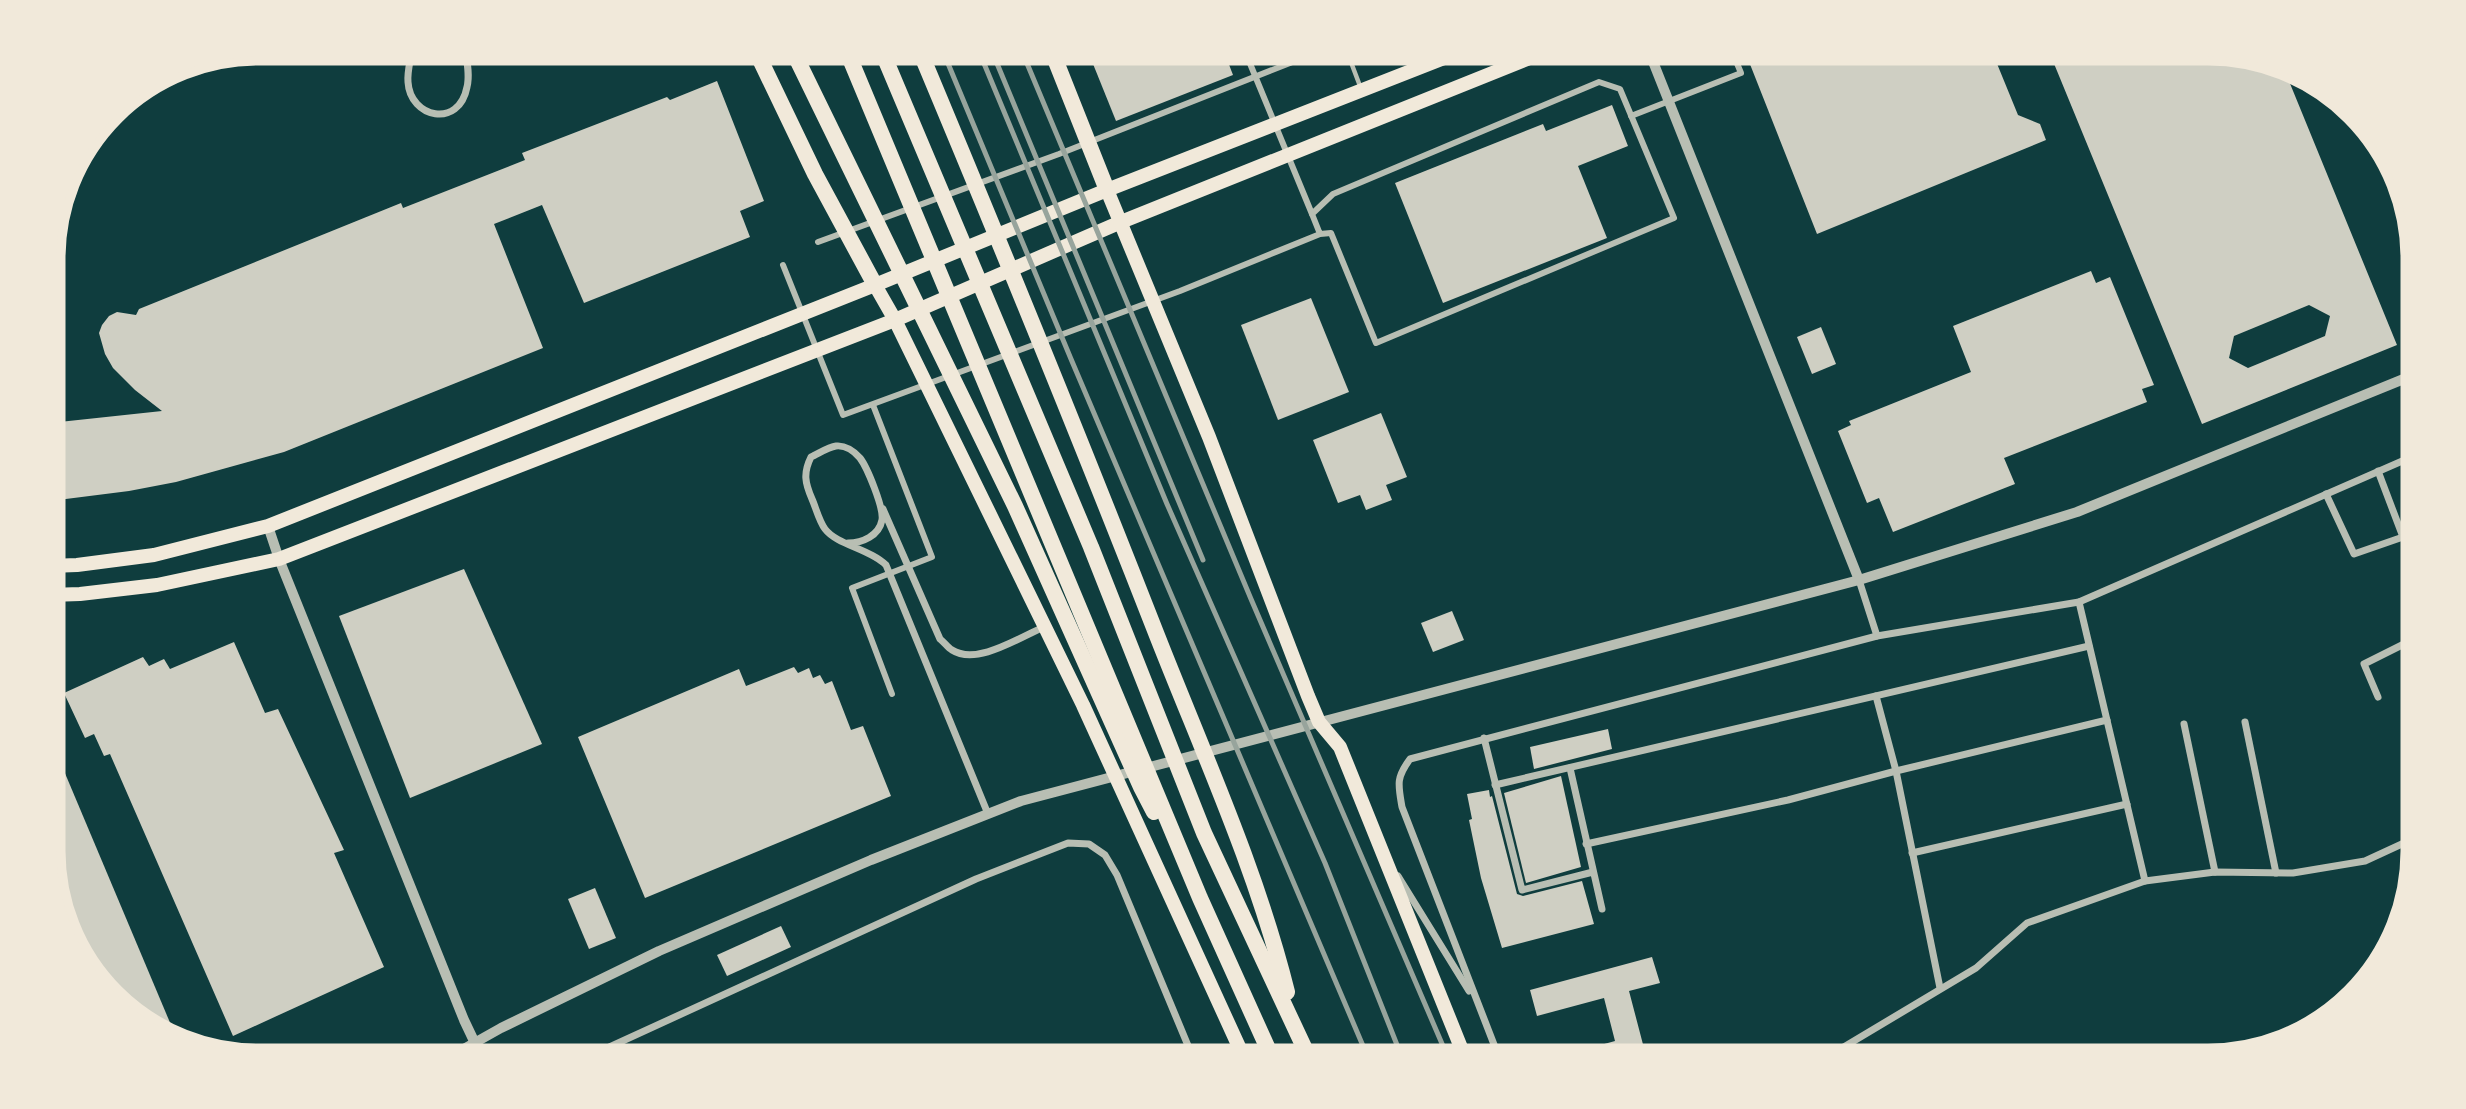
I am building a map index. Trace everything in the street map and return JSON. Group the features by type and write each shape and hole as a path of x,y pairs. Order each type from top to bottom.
{"highway":[{"path":"761,62 815,174 875,285"},
{"path":"798,62 1016,506 1141,787 1200,898"},
{"path":"851,62 1200,898 1267,1047"},
{"path":"886,62 1091,547 1205,833 1304,1047"},
{"path":"924,62 1097,482 1252,878 1273,938 1296,1030"},
{"path":"1056,62 1107,190"}],"main road":[{"path":"61,566 153,555 268,526 1435,61"},
{"path":"61,595 157,585 279,559 895,320 1121,222 1521,61"},
{"path":"1107,190 1209,437 1279,623 1320,722 1340,747 1461,1047"},
{"path":"875,285 895,320 1045,626 1239,1048"}],"street":[{"path":"1249,61 1320,234"},
{"path":"818,242 1059,154 1291,61"},
{"path":"1653,61 1859,580 1877,636"},
{"path":"1631,116 1741,72 1736,61"},
{"path":"410,62 408,82 413,100 432,114 446,114 457,108 465,96 468,84 466,62"},
{"path":"783,265 843,415 1180,291 1320,234 1331,233 1376,343 1674,218 1620,89 1599,82 1333,194 1312,214"},
{"path":"465,1048 660,951 871,860 1021,801 1859,580 2077,512 2405,378"},
{"path":"873,405 932,557 852,588 892,694"},
{"path":"988,814 886,565 878,557 825,529 805,482 805,469 811,457 837,446 851,449 862,459 940,639 952,650 967,656 981,655 1045,626"},
{"path":"1495,1047 1402,807 1399,774 1410,759 1877,636 2079,602 2405,460"},
{"path":"2378,471 2405,540"},
{"path":"2326,494 2354,554 2403,537"},
{"path":"848,543 867,540 877,530 882,520 879,502"},
{"path":"268,526 464,1020 478,1048"},
{"path":"2079,602 2145,881"},
{"path":"2378,697 2364,664 2405,644"},
{"path":"1496,785 2090,646"},
{"path":"1876,696 1896,771 1940,988"},
{"path":"1586,844 1788,800 2107,720"},
{"path":"2245,722 2276,873"},
{"path":"2184,724 2215,872"},
{"path":"1484,738 1521,890 1593,872"},
{"path":"1570,768 1602,909"},
{"path":"1912,853 2127,804"},
{"path":"607,1048 976,878 1068,843 1089,844 1105,855 1116,875 1188,1048"},
{"path":"1843,1047 1976,968 2027,923 2145,881 2215,872 2293,873 2365,861 2405,843"},
{"path":"1383,856 1461,980 1474,996"}],"lane":[{"path":"1351,61 1362,90"}],"building":[{"path":"1228,61 1233,75 1116,121 1092,62"},
{"path":"1749,61 1996,61 2018,115 2040,124 2046,140 1817,234"},
{"path":"2053,61 2207,61 2246,65 2288,79 2397,345 2202,424","holes":["2309,305 2330,316 2325,336 2248,368 2229,358 2234,336"]},
{"path":"717,81 764,201 740,211 750,237 584,303 542,205 494,224 543,348 284,452 176,482 62,500 62,422 162,411 113,368 105,354 99,333 109,316 117,312 136,315 139,309 401,203 403,208 525,160 522,153 667,97 670,100"},
{"path":"1612,105 1628,146 1578,166 1607,238 1443,303 1395,183 1543,124 1546,131"},
{"path":"2091,271 2096,283 2110,277 2154,385 2142,389 2147,402 2004,458 2015,484 1893,532 1879,498 1867,503 1838,431 1851,425 1849,421 1971,372 1953,326"},
{"path":"1311,298 1349,392 1278,420 1241,325"},
{"path":"1821,327 1836,364 1812,374 1797,337"},
{"path":"1381,413 1407,477 1386,485 1392,500 1366,510 1360,495 1338,503 1313,440"},
{"path":"464,569 542,744 410,798 339,616"},
{"path":"1452,611 1464,640 1433,652 1421,623"},
{"path":"234,642 265,713 278,709 344,850 334,853 384,967 233,1036 110,754 104,756 94,734 85,738 64,693 143,657 149,666 164,659 170,669"},
{"path":"794,667 798,673 809,668 813,678 820,675 825,684 832,681 851,730 863,726 891,796 645,898 578,737 739,669 746,686"},
{"path":"1608,729 1612,749 1534,769 1530,747"},
{"path":"61,764 172,1027 138,1007 119,990 102,971 76,926 63,876"},
{"path":"1561,776 1581,867 1526,883 1504,793"},
{"path":"1489,790 1517,894 1523,896 1582,881 1594,924 1502,948 1481,878 1469,820 1472,819 1467,794"},
{"path":"595,888 616,938 589,949 568,899"},
{"path":"781,926 791,947 727,976 717,955"},
{"path":"1652,957 1660,983 1629,991 1644,1047 1592,1047 1615,1041 1604,998 1537,1016 1530,990"}],"railway":[{"path":"947,62 1364,1047"},
{"path":"983,62 1167,504 1325,863 1398,1047"},
{"path":"996,62 1203,560"},
{"path":"1026,62 1251,599 1444,1047"}]}
